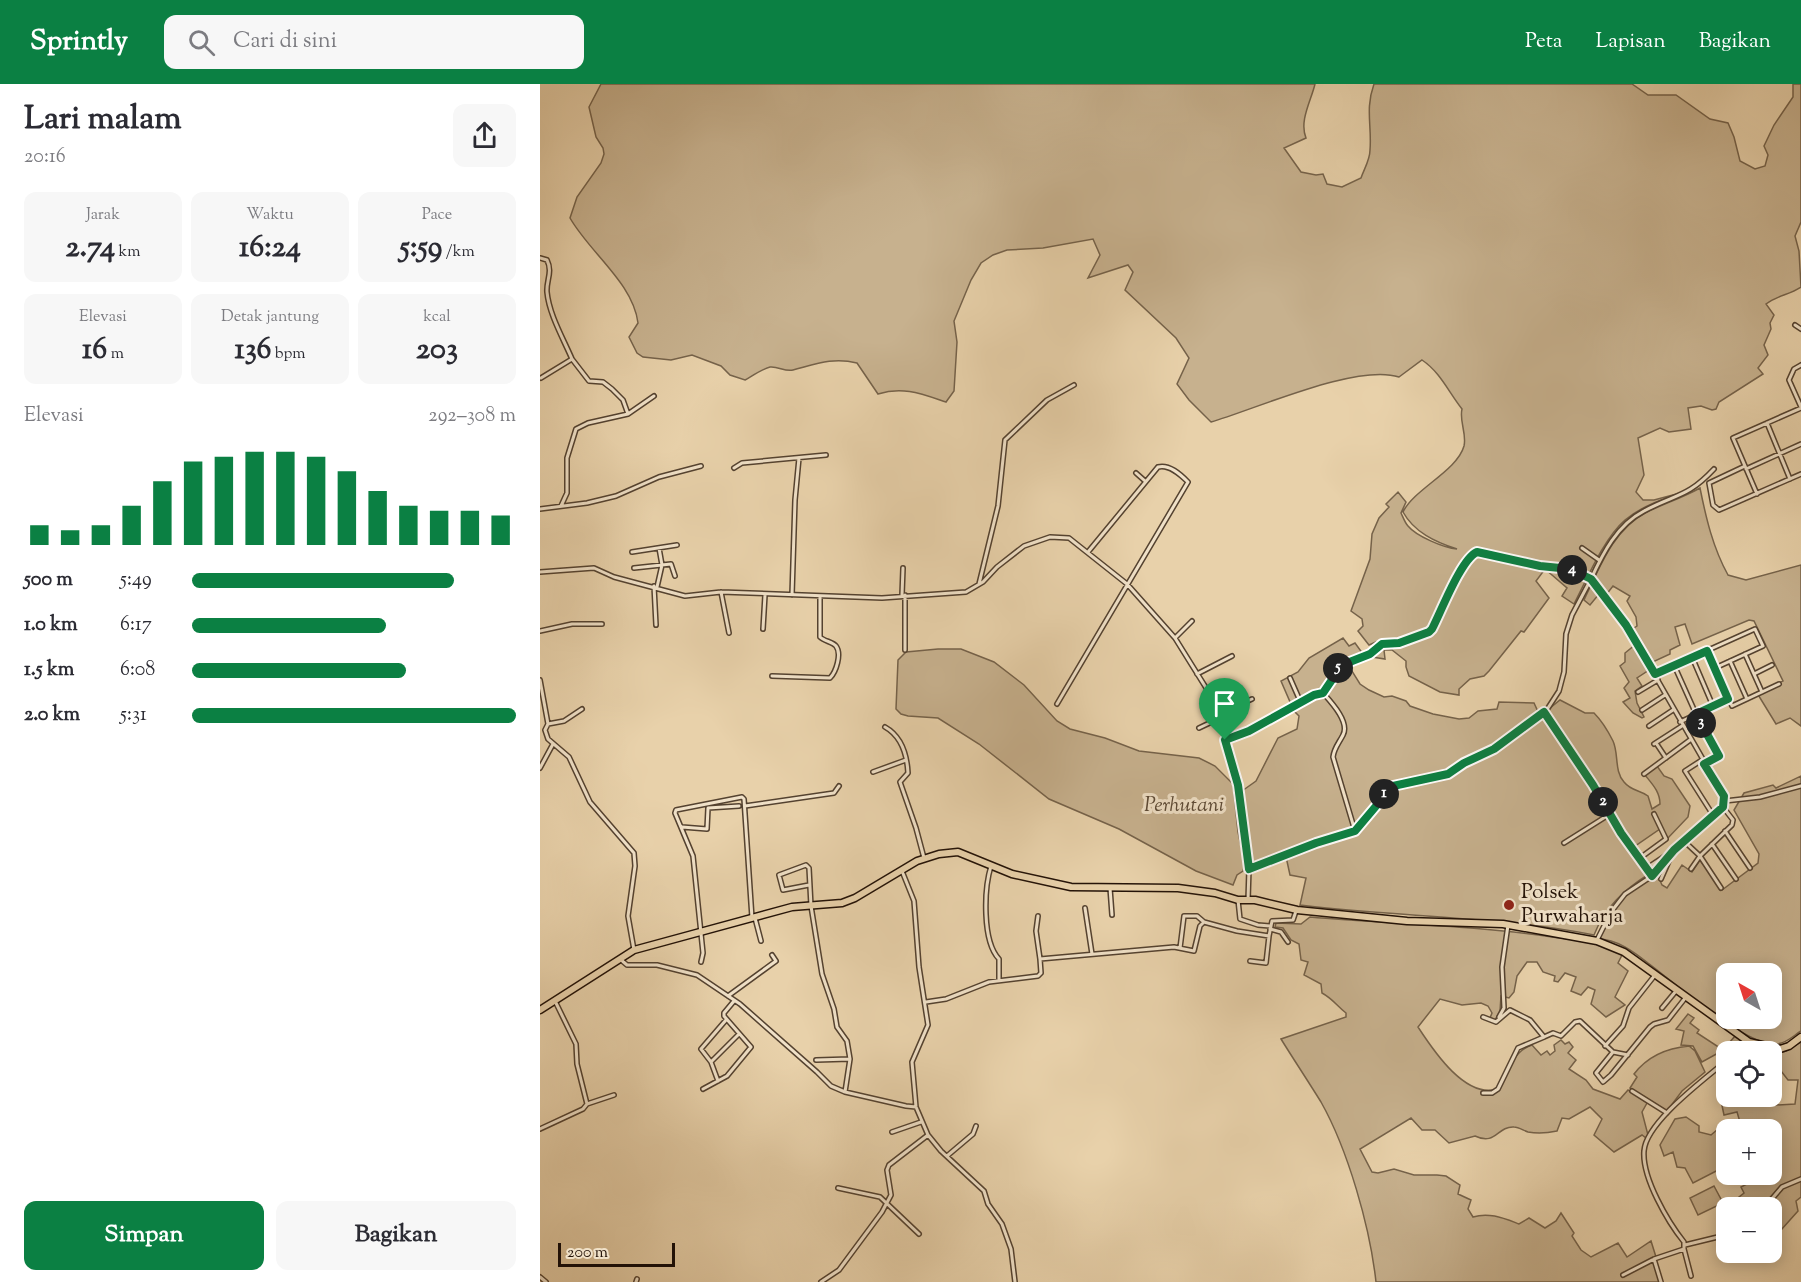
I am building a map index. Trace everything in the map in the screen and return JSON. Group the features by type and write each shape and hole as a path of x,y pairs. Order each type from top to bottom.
{"highway":[{"path":"540,1010 634,950 792,907 830,905 848,901 924,858 950,852 964,853 1012,874 1059,885 1178,888 1215,893 1248,902 1255,900 1297,910 1407,921 1508,925 1597,941 1624,951 1748,1041"},
{"path":"1782,1048 1801,1037"}],"street":[{"path":"540,258 547,260 549,264 550,277 547,290 551,307 572,359 589,381 603,382 619,395 628,414"},
{"path":"1795,325 1801,328"},
{"path":"541,378 572,359"},
{"path":"1757,494 1733,438 1801,408 1789,380 1794,369 1801,365"},
{"path":"978,586 998,506 1005,440 1047,400 1074,386"},
{"path":"561,506 567,493 567,459 576,429 588,423 628,414 654,396"},
{"path":"1767,423 1790,479"},
{"path":"1801,444 1709,483 1713,506 1721,510 1801,474"},
{"path":"734,468 742,464 826,455"},
{"path":"792,595 795,500 799,458"},
{"path":"540,509 587,504 616,496 660,477 701,466"},
{"path":"1057,704 1188,482 1164,466 1158,467 1088,552"},
{"path":"1249,869 1316,843 1355,831 1393,786 1448,774 1464,763 1494,749 1544,712 1555,700 1559,691 1564,672 1566,634 1599,560 1626,523 1643,511 1689,492 1714,469"},
{"path":"1136,473 1145,481"},
{"path":"540,572 594,568 614,577 685,596 721,592 869,599 960,593 978,586 997,567 1017,552 1041,539 1069,538 1127,584 1175,638 1219,716 1238,785 1249,869 1248,902"},
{"path":"632,552 677,545"},
{"path":"656,626 656,587 662,565 660,548"},
{"path":"1582,548 1599,560"},
{"path":"1225,740 1249,731 1323,693 1342,665 1370,654 1382,644 1399,643 1432,629 1464,566 1473,554 1482,552 1540,566 1570,569 1591,579 1626,625 1725,801 1723,807 1685,842 1647,868"},
{"path":"634,568 672,564 675,576"},
{"path":"903,568 904,650"},
{"path":"721,592 729,633"},
{"path":"763,629 765,595"},
{"path":"772,676 830,678 833,675 838,650 836,645 821,638 820,597"},
{"path":"1175,638 1192,621"},
{"path":"540,631 572,624 602,624"},
{"path":"1655,674 1755,629 1763,646 1715,668"},
{"path":"1707,651 1732,706 1779,684"},
{"path":"1746,654 1762,692"},
{"path":"1197,674 1232,656"},
{"path":"1692,657 1713,706"},
{"path":"1730,661 1747,699"},
{"path":"1674,665 1696,714 1719,756 1686,769 1685,773 1713,816"},
{"path":"1754,674 1772,665"},
{"path":"1290,678 1301,703"},
{"path":"540,680 548,724 546,734 553,744 569,757 590,801 634,854 635,867 628,916 634,950"},
{"path":"1638,692 1658,680"},
{"path":"1323,693 1344,725 1344,734 1334,750 1333,757 1355,831"},
{"path":"1642,710 1665,694"},
{"path":"1199,728 1251,699"},
{"path":"1666,758 1655,743 1696,714 1728,699"},
{"path":"548,724 564,721 582,709"},
{"path":"1649,726 1673,710"},
{"path":"1544,712 1652,876"},
{"path":"885,727 900,739 907,760 908,773 900,782 924,858"},
{"path":"1644,774 1690,740"},
{"path":"540,768 553,744"},
{"path":"873,772 907,760"},
{"path":"745,806 834,793 839,786"},
{"path":"1725,801 1760,797 1801,786"},
{"path":"700,962 703,952 693,856 675,813 678,809 742,797 745,806 753,919 761,941"},
{"path":"682,827 707,828 708,808 739,806"},
{"path":"1691,869 1733,820 1723,807"},
{"path":"1564,843 1610,814"},
{"path":"1640,858 1666,839 1654,814"},
{"path":"1725,831 1750,868"},
{"path":"1685,842 1700,856 1721,888"},
{"path":"1712,844 1736,879"},
{"path":"1597,941 1611,912 1625,894 1652,876 1674,850"},
{"path":"1661,879 1674,850"},
{"path":"809,885 783,890 779,875 807,865 810,871 811,906 822,974 834,1009 837,1027 847,1041 850,1059 845,1092"},
{"path":"991,866 986,884 988,935 993,953 999,959 999,979"},
{"path":"901,870 914,901 919,967 926,1002 928,1028 912,1062 916,1107 928,1135 946,1156 984,1191 988,1204 1002,1224 1011,1249 1015,1282"},
{"path":"1110,888 1112,915"},
{"path":"1238,900 1240,919 1281,932 1288,942"},
{"path":"1085,908 1092,954"},
{"path":"1250,961 1266,963 1270,927 1273,920 1293,920 1297,910"},
{"path":"926,1002 946,999 999,979 1041,974 1036,931 1038,916"},
{"path":"1180,948 1184,916 1197,916 1204,922 1237,932 1269,936"},
{"path":"1040,959 1180,948 1195,950 1200,926 1204,922"},
{"path":"1496,1022 1504,1008 1502,967 1508,925"},
{"path":"728,996 776,961 772,955"},
{"path":"620,959 627,965 657,965 688,971 728,996 758,1019 831,1086 845,1092 916,1107"},
{"path":"1605,1046 1623,1026 1629,1008 1656,974"},
{"path":"1662,1008 1677,990"},
{"path":"1613,1052 1596,1073 1603,1082 1650,1027 1668,1020 1686,997"},
{"path":"555,1001 576,1044 577,1064 587,1104"},
{"path":"703,1089 727,1076 750,1049 726,1020 724,1012 734,1001"},
{"path":"1496,1022 1510,1010 1530,1020 1544,1037"},
{"path":"1483,1017 1496,1022"},
{"path":"718,1081 711,1062 701,1049 726,1020"},
{"path":"1483,1094 1492,1094 1498,1089 1518,1048 1553,1033 1561,1036 1578,1020 1613,1052 1628,1055"},
{"path":"711,1062 739,1034"},
{"path":"816,1060 850,1059"},
{"path":"1691,1276 1685,1247 1671,1227 1652,1186 1644,1150 1647,1139 1667,1113 1682,1097 1716,1069"},
{"path":"1632,1091 1667,1113"},
{"path":"540,1129 583,1109 587,1104 614,1095"},
{"path":"892,1132 921,1122"},
{"path":"946,1156 968,1138 976,1126"},
{"path":"821,1282 839,1270 863,1240 887,1203 891,1192 887,1170 889,1165 928,1135"},
{"path":"1773,1197 1782,1187 1801,1179"},
{"path":"838,1188 880,1197 919,1234"},
{"path":"1623,1275 1654,1259 1716,1238"},
{"path":"1654,1259 1661,1282"},
{"path":"540,1277 546,1282"}],"green space":[{"path":"601,84 1315,84 1305,118 1306,138 1284,148 1301,172 1323,174 1327,184 1342,187 1361,178 1368,161 1370,101 1374,84 1632,84 1648,95 1676,95 1710,119 1728,123 1740,161 1755,169 1765,166 1768,155 1764,146 1774,125 1793,97 1793,84 1801,84 1801,222 1795,236 1799,251 1801,287 1766,304 1774,315 1764,345 1768,355 1758,368 1763,374 1719,402 1716,409 1701,406 1688,408 1691,429 1669,432 1660,428 1638,438 1644,475 1636,492 1643,500 1654,500 1688,491 1647,506 1625,520 1603,548 1574,604 1562,596 1567,588 1545,569 1536,581 1549,598 1524,632 1521,631 1484,676 1470,679 1459,689 1459,695 1440,692 1409,676 1406,661 1392,650 1384,650 1385,659 1366,656 1380,646 1376,642 1369,645 1358,631 1363,626 1362,619 1351,611 1370,559 1372,534 1379,518 1389,507 1386,504 1398,492 1406,502 1401,513 1412,530 1431,541 1457,549 1419,531 1403,512 1416,496 1453,464 1460,455 1465,441 1461,418 1462,409 1439,376 1422,360 1399,377 1381,374 1358,376 1306,389 1211,422 1177,384 1189,358 1176,338 1125,290 1133,272 1128,265 1088,278 1100,255 1093,239 1043,248 1007,250 981,263 971,280 954,321 957,342 954,391 946,402 904,391 878,394 857,363 848,361 825,362 790,370 770,367 745,380 730,375 721,366 692,355 671,360 643,357 637,353 629,337 638,323 628,295 620,281 578,231 570,218 577,197 601,163 604,154 596,137 589,107"},
{"path":"1700,488 1711,533 1728,575 1746,580 1801,565 1801,726 1790,718 1776,724 1757,693 1783,681 1754,621 1749,620 1692,644 1685,624 1675,627 1680,645 1670,650 1670,654 1646,665 1649,670 1637,678 1642,686 1635,691 1637,703 1644,717 1633,713 1623,702 1630,698 1624,688 1629,682 1620,666 1625,662 1625,653 1636,644 1628,632 1637,626 1636,617 1627,601 1630,596 1613,586 1606,595 1599,594 1590,605 1584,600 1601,563 1624,529 1645,513"},
{"path":"1343,638 1349,646 1355,643 1363,654 1363,657 1350,668 1360,684 1384,697 1392,696 1406,701 1410,706 1433,714 1459,719 1469,718 1478,711 1497,709 1499,702 1534,703 1540,716 1560,700 1585,713 1594,713 1597,716 1613,741 1621,778 1630,787 1648,796 1652,809 1660,804 1660,800 1656,789 1645,775 1657,766 1664,776 1672,779 1690,806 1688,817 1668,838 1660,829 1631,849 1649,874 1616,900 1598,925 1594,935 1484,920 1300,905 1306,878 1290,875 1285,852 1251,865 1242,791 1256,781 1278,738 1297,729 1299,716 1294,711 1281,681 1298,672 1309,658"},
{"name":"Perhutani","path":"961,649 994,662 1024,685 1057,721 1070,729 1105,738 1139,751 1199,758 1215,766 1233,784 1238,832 1245,864 1233,885 1196,871 1119,829 1049,799 979,744 938,718 901,714 896,709 898,660 906,652"},
{"path":"1801,776 1801,1031 1782,1043 1762,1041 1736,1029 1782,1029 1782,963 1716,963 1716,1016 1631,951 1612,941 1598,939 1603,927 1622,899 1665,864 1659,878 1662,885 1667,888 1682,865 1692,872 1700,860 1722,890 1758,863 1759,854 1734,810 1744,793 1773,785 1776,788"},
{"path":"1310,917 1522,933 1588,942 1622,955 1618,963 1628,971 1615,997 1625,1005 1606,1017 1591,1004 1595,990 1588,987 1581,995 1571,991 1576,977 1565,973 1558,982 1554,981 1555,976 1543,972 1537,962 1527,962 1517,976 1514,992 1509,998 1501,996 1500,1011 1495,1020 1490,1018 1492,1013 1488,1006 1481,1003 1462,1005 1440,999 1418,1027 1452,1071 1475,1088 1488,1090 1500,1088 1512,1062 1525,1048 1532,1045 1541,1055 1547,1051 1550,1055 1555,1051 1554,1045 1561,1040 1565,1044 1569,1042 1573,1047 1568,1053 1576,1060 1569,1069 1586,1080 1593,1089 1620,1099 1628,1090 1647,1103 1642,1112 1648,1135 1646,1138 1642,1135 1614,1152 1594,1135 1602,1119 1590,1107 1569,1119 1562,1118 1557,1131 1535,1133 1516,1127 1504,1129 1488,1139 1475,1136 1449,1143 1435,1130 1422,1130 1411,1118 1360,1149 1372,1172 1378,1173 1394,1169 1414,1175 1446,1176 1460,1185 1458,1194 1471,1200 1468,1209 1473,1217 1490,1215 1519,1224 1529,1218 1545,1228 1556,1221 1561,1213 1574,1233 1572,1236 1581,1250 1591,1257 1618,1243 1627,1257 1651,1241 1656,1257 1653,1259 1660,1282 1376,1282 1369,1237 1349,1166 1321,1102 1281,1039 1346,1017 1346,1013 1322,993 1321,984 1304,975 1308,962 1301,960 1299,944 1291,940 1283,928 1275,927 1276,923 1301,924"},
{"path":"1688,1014 1694,1018 1690,1023 1699,1030 1697,1033 1716,1045 1716,1054 1702,1062 1693,1046 1681,1045 1684,1031 1676,1029"},
{"path":"1735,1036 1742,1041 1731,1041"},
{"path":"1801,1042 1801,1197 1796,1201 1798,1211 1782,1229 1782,1197 1739,1197 1744,1193 1741,1187 1745,1185 1782,1185 1782,1119 1739,1119 1737,1112 1724,1115 1722,1107 1782,1107 1782,1105 1795,1104 1798,1080 1788,1080 1782,1072 1782,1052"},
{"path":"1689,1046 1695,1051 1705,1072 1682,1091 1667,1111 1630,1088 1637,1077 1634,1074 1651,1058 1665,1051"},
{"path":"1686,1117 1699,1126 1699,1132 1711,1135 1716,1131 1716,1171 1693,1183 1685,1168 1677,1167 1673,1152 1664,1156 1660,1145 1675,1119"},
{"path":"1714,1186 1720,1197 1716,1197 1716,1206 1698,1215 1690,1198"}],"place":[{"name":"Polsek Purwaharja","path":"1509,905"}],"route":[{"path":"1477,552 1540,566 1570,569 1591,579 1626,625 1655,674 1707,651 1728,699 1696,714 1719,756 1704,764 1724,796 1723,807 1674,850 1652,876 1621,833 1593,785 1544,712 1494,749 1464,763 1442,777 1393,786 1355,831 1288,853 1249,869 1238,785 1225,740 1249,731 1314,695 1323,693 1337,670 1355,658 1370,654 1382,644 1399,643 1429,632 1464,566 1477,552"}]}
